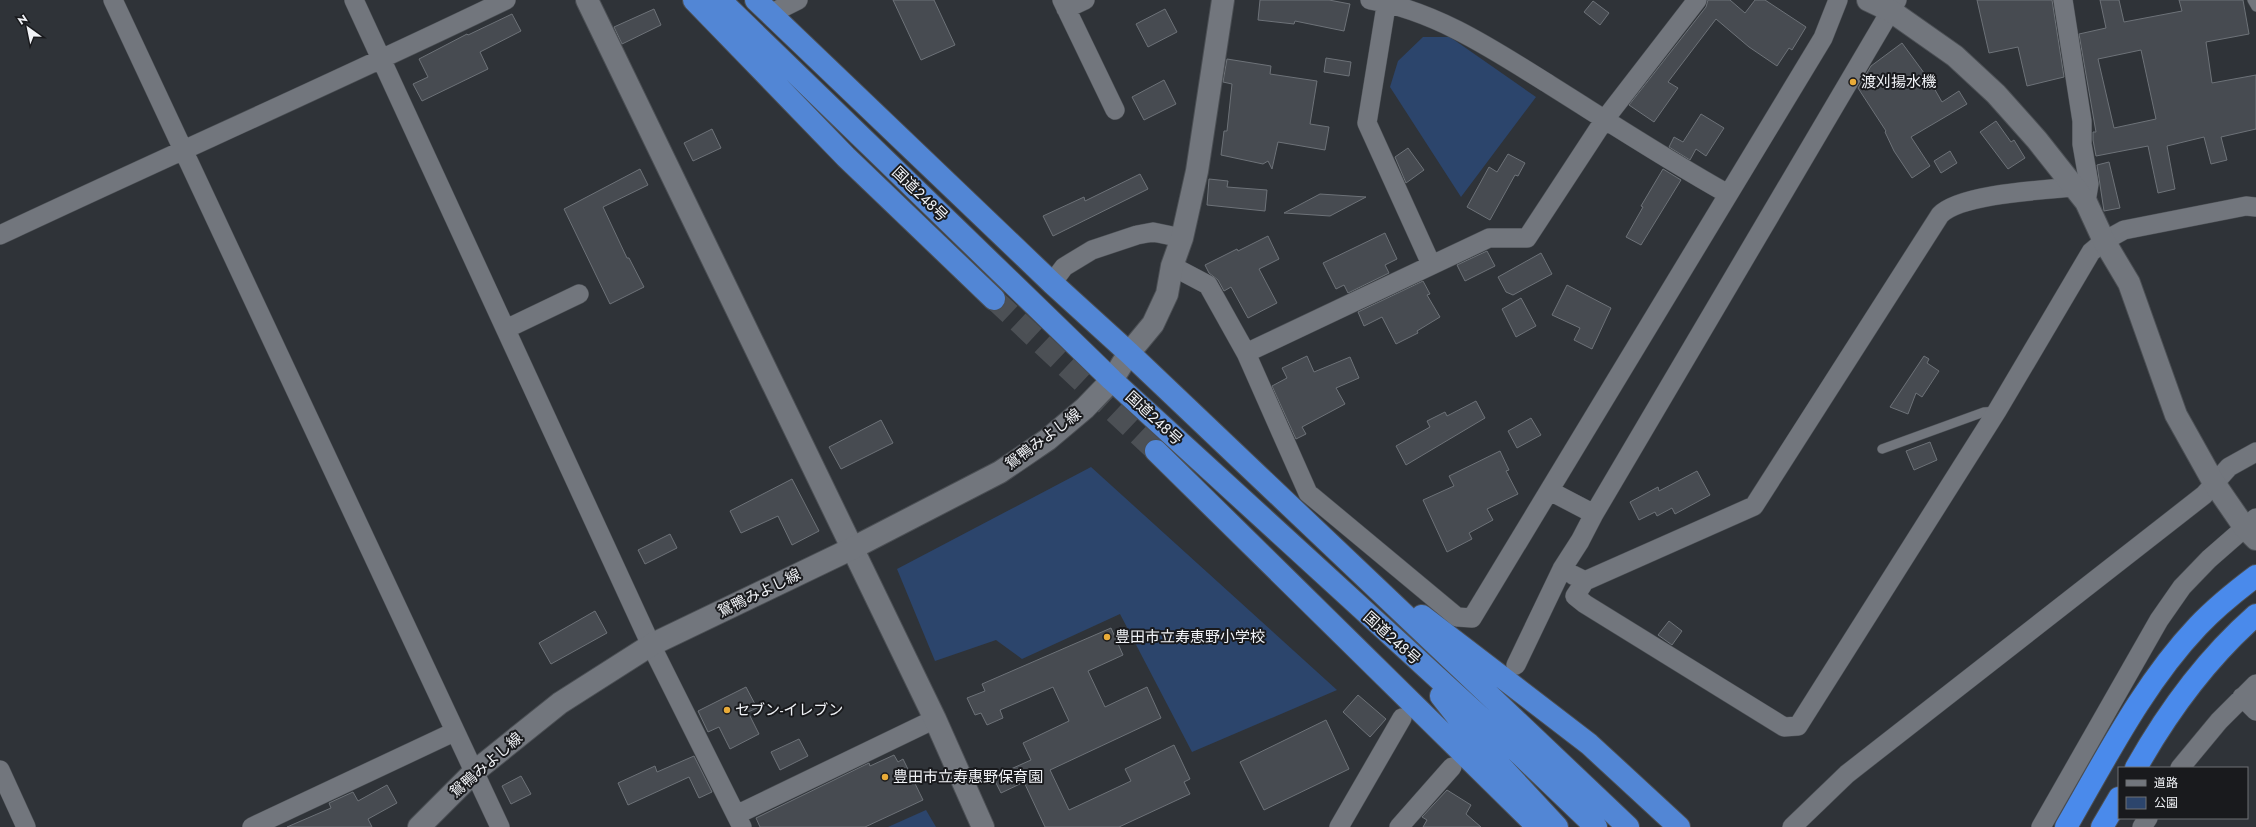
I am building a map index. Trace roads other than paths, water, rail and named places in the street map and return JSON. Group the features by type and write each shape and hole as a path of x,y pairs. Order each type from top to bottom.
{"highway":[{"path":"694,0 846,157 994,299"},
{"name":"国道248号","path":"720,0 1112,380 1399,644 1459,708 1596,827"},
{"name":"国道248号","path":"763,7 1052,283 1129,353 1321,536 1479,673"},
{"path":"1156,451 1410,714 1445,736 1538,827"},
{"path":"2066,827 2143,696 2173,655 2198,626 2227,598 2256,576"},
{"path":"2137,767 2171,710 2198,675 2226,643 2256,615"},
{"path":"1479,673 1628,827"},
{"path":"1479,673 1589,744 1679,827"},
{"path":"1459,708 1470,734 1557,827"},
{"path":"2102,827 2118,800"}],"street":[{"path":"113,0 454,732 500,827"},
{"path":"354,0 651,645 739,821 934,719"},
{"path":"0,235 183,149 382,60 506,0"},
{"path":"587,0 853,548 983,827"},
{"path":"763,7 798,0"},
{"path":"1086,0 1064,5 1115,110"},
{"name":"鴛鴨みよし線","path":"419,827 474,772 560,703 651,645 853,548 1000,472 1047,440 1085,408 1112,380 1129,353 1153,324 1167,294 1172,266 1182,238 1197,171 1223,0"},
{"path":"1246,353 1431,264 1489,238 1527,238 1605,120 1697,0"},
{"path":"1172,266 1208,285 1246,353 1308,492 1457,617 1472,618 1823,38 1838,0"},
{"path":"2063,0 2082,121 2082,144 2089,184 2080,195 1984,198 1947,208 1940,215 1754,506 1585,581 1575,596 1585,604 1784,727 1798,726 1997,411 2091,252 2104,241 2124,230 2246,206 2256,207"},
{"path":"1431,264 1367,123 1381,1 1474,37 1666,159 1728,194"},
{"path":"1516,665 1562,569 1580,541 1594,514 1886,5 1955,56 1996,94 2037,140 2080,195 2104,241 2129,283 2176,415 2214,483 2252,528 2209,559 2182,587 2159,620 2041,827"},
{"path":"1052,283 1064,267 1092,250 1136,235 1153,232 1182,238"},
{"path":"506,330 579,294"},
{"path":"1792,827 1847,774 2204,494 2229,467 2256,452"},
{"path":"1550,491 1594,514"},
{"path":"1289,506 1308,492"},
{"path":"1562,569 1585,581"},
{"path":"2181,767 2219,721 2256,684"},
{"path":"2242,697 2256,711"},
{"path":"1339,827 1410,714"},
{"path":"252,827 272,823 454,732"},
{"path":"1399,827 1452,767"},
{"path":"0,770 26,827"}],"lane":[{"path":"2252,0 2256,7"},
{"path":"1882,450 1984,412 1997,411"}],"tunnel":[{"path":"994,299 1156,451"}],"place":[{"name":"渡刈揚水機","path":"1853,82"},
{"name":"豊田市立寿恵野小学校","path":"1107,637"},
{"name":"セブン-イレブン","path":"727,710"},
{"name":"豊田市立寿惠野保育園","path":"885,777"}]}
